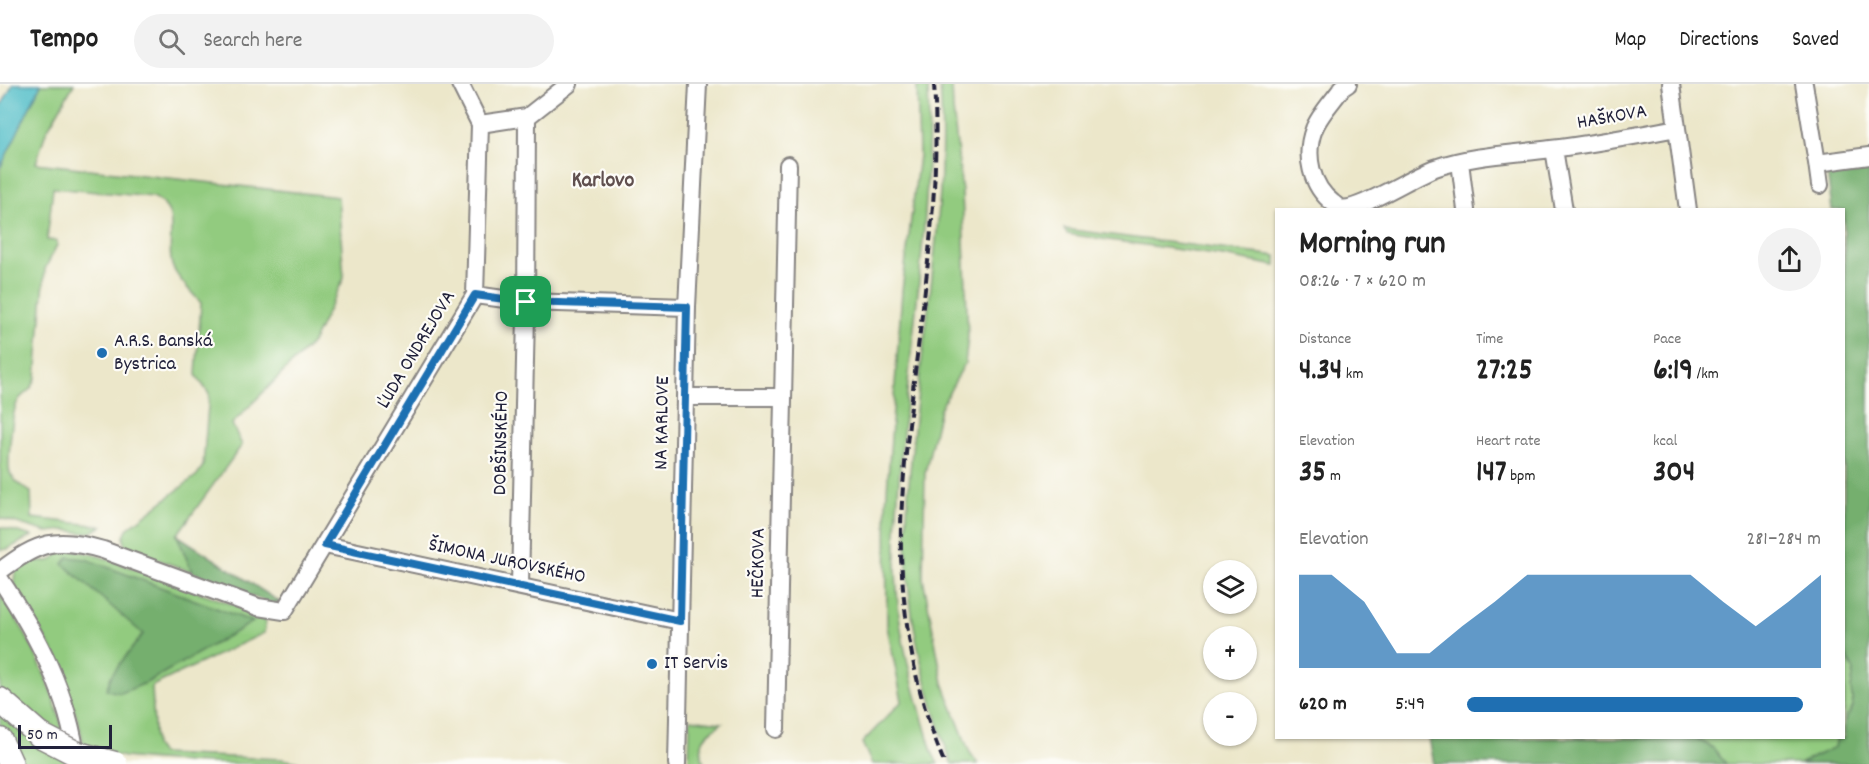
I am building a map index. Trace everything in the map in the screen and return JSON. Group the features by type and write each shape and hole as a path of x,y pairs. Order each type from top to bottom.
{"highway":[{"path":"0,700 40,735 75,753 115,764"},
{"path":"0,740 12,764"}],"street":[{"name":"ĽUDA ONDREJOVA","path":"0,570 20,555 40,545 77,543 103,550 258,607 284,611 475,295 480,124 460,84"},
{"path":"480,124 527,117 569,84"},
{"name":"NA KARLOVE","path":"677,764 687,307 698,84"},
{"name":"HAŠKOVA","path":"1348,84 1342,88 1314,127 1311,140 1310,167 1325,197 1339,208 1359,207 1436,167 1677,128"},
{"name":"HAŠKOVA","path":"1671,84 1688,208"},
{"path":"1804,84 1820,186"},
{"name":"DOBŠINSKÉHO","path":"520,586 527,117"},
{"name":"HAŠKOVA","path":"1554,149 1564,208"},
{"path":"1817,163 1869,156"},
{"path":"1460,162 1466,208"},
{"name":"HEČKOVA","path":"776,729 788,165"},
{"path":"475,295 526,302 687,307"},
{"path":"685,397 783,397"},
{"name":"ŠIMONA JUROVSKÉHO","path":"325,545 680,621"},
{"path":"0,579 56,678 70,721 78,764"}],"green space":[{"path":"41,84 74,84 46,132 36,163 338,197 344,278 312,343 232,424 242,445 177,535 192,572 126,548 124,540 127,529 197,475 203,466 209,394 196,375 201,303 172,265 168,210 153,197 53,188 47,240 57,241 57,245 45,269 36,378 32,387 19,399 13,417 9,468 16,482 31,492 32,518 102,526 92,532 83,533 66,530 47,532 0,518 0,168"},
{"path":"917,84 928,84 928,161 923,238 899,475 896,559 899,615 905,650 932,752 938,764 872,764 862,743 902,701 887,626 886,504 902,291 919,155"},
{"path":"940,84 952,84 962,192 968,336 965,363 940,409 925,473 923,578 943,683 969,751 978,764 952,764 950,760 922,664 912,616 907,565 909,479 938,222 942,130"},
{"path":"1869,167 1869,764 1799,764 1835,747 1837,739 1845,739 1845,721 1853,707 1851,688 1854,670 1845,654 1845,208 1832,208 1827,172"},
{"path":"1064,229 1275,256 1275,266 1223,256 1067,234"},
{"path":"0,527 32,536 8,549 0,550"},
{"path":"177,535 280,602 274,604 215,584 213,580 192,572"},
{"path":"70,549 96,555 260,614 266,622 264,633 152,686 155,746 161,754 282,759 309,764 170,761 119,756 84,747 79,724 53,651 17,593 14,580 15,572 33,561 50,561 61,552"},
{"path":"68,557 86,559 253,622 146,683 121,693 106,690 112,674 143,634 63,564"},
{"path":"0,595 32,646 54,701 66,740 0,690"},
{"path":"1845,654 1854,670 1851,688 1853,707 1845,721"},
{"path":"0,715 70,764 21,764 0,723"},
{"path":"690,719 722,723 704,739 701,749 704,764 689,764"},
{"path":"1429,739 1698,739 1713,748 1726,764 1434,764"},
{"path":"1698,739 1837,739 1835,747 1799,764 1726,764 1713,748"}],"water":[{"path":"13,84 41,84 0,168 0,108"}],"railway":[{"path":"934,84 936,124 933,205 904,469 901,553 904,598 915,671 928,718 945,764"}],"place":[{"name":"A.R.S. Banská Bystrica","path":"102,353"},
{"name":"IT Servis","path":"652,664"}],"district":[{"name":"Karlovo","path":"603,181"}],"route":[{"path":"475,295 526,302 687,307 680,621 325,545 475,295"}]}
